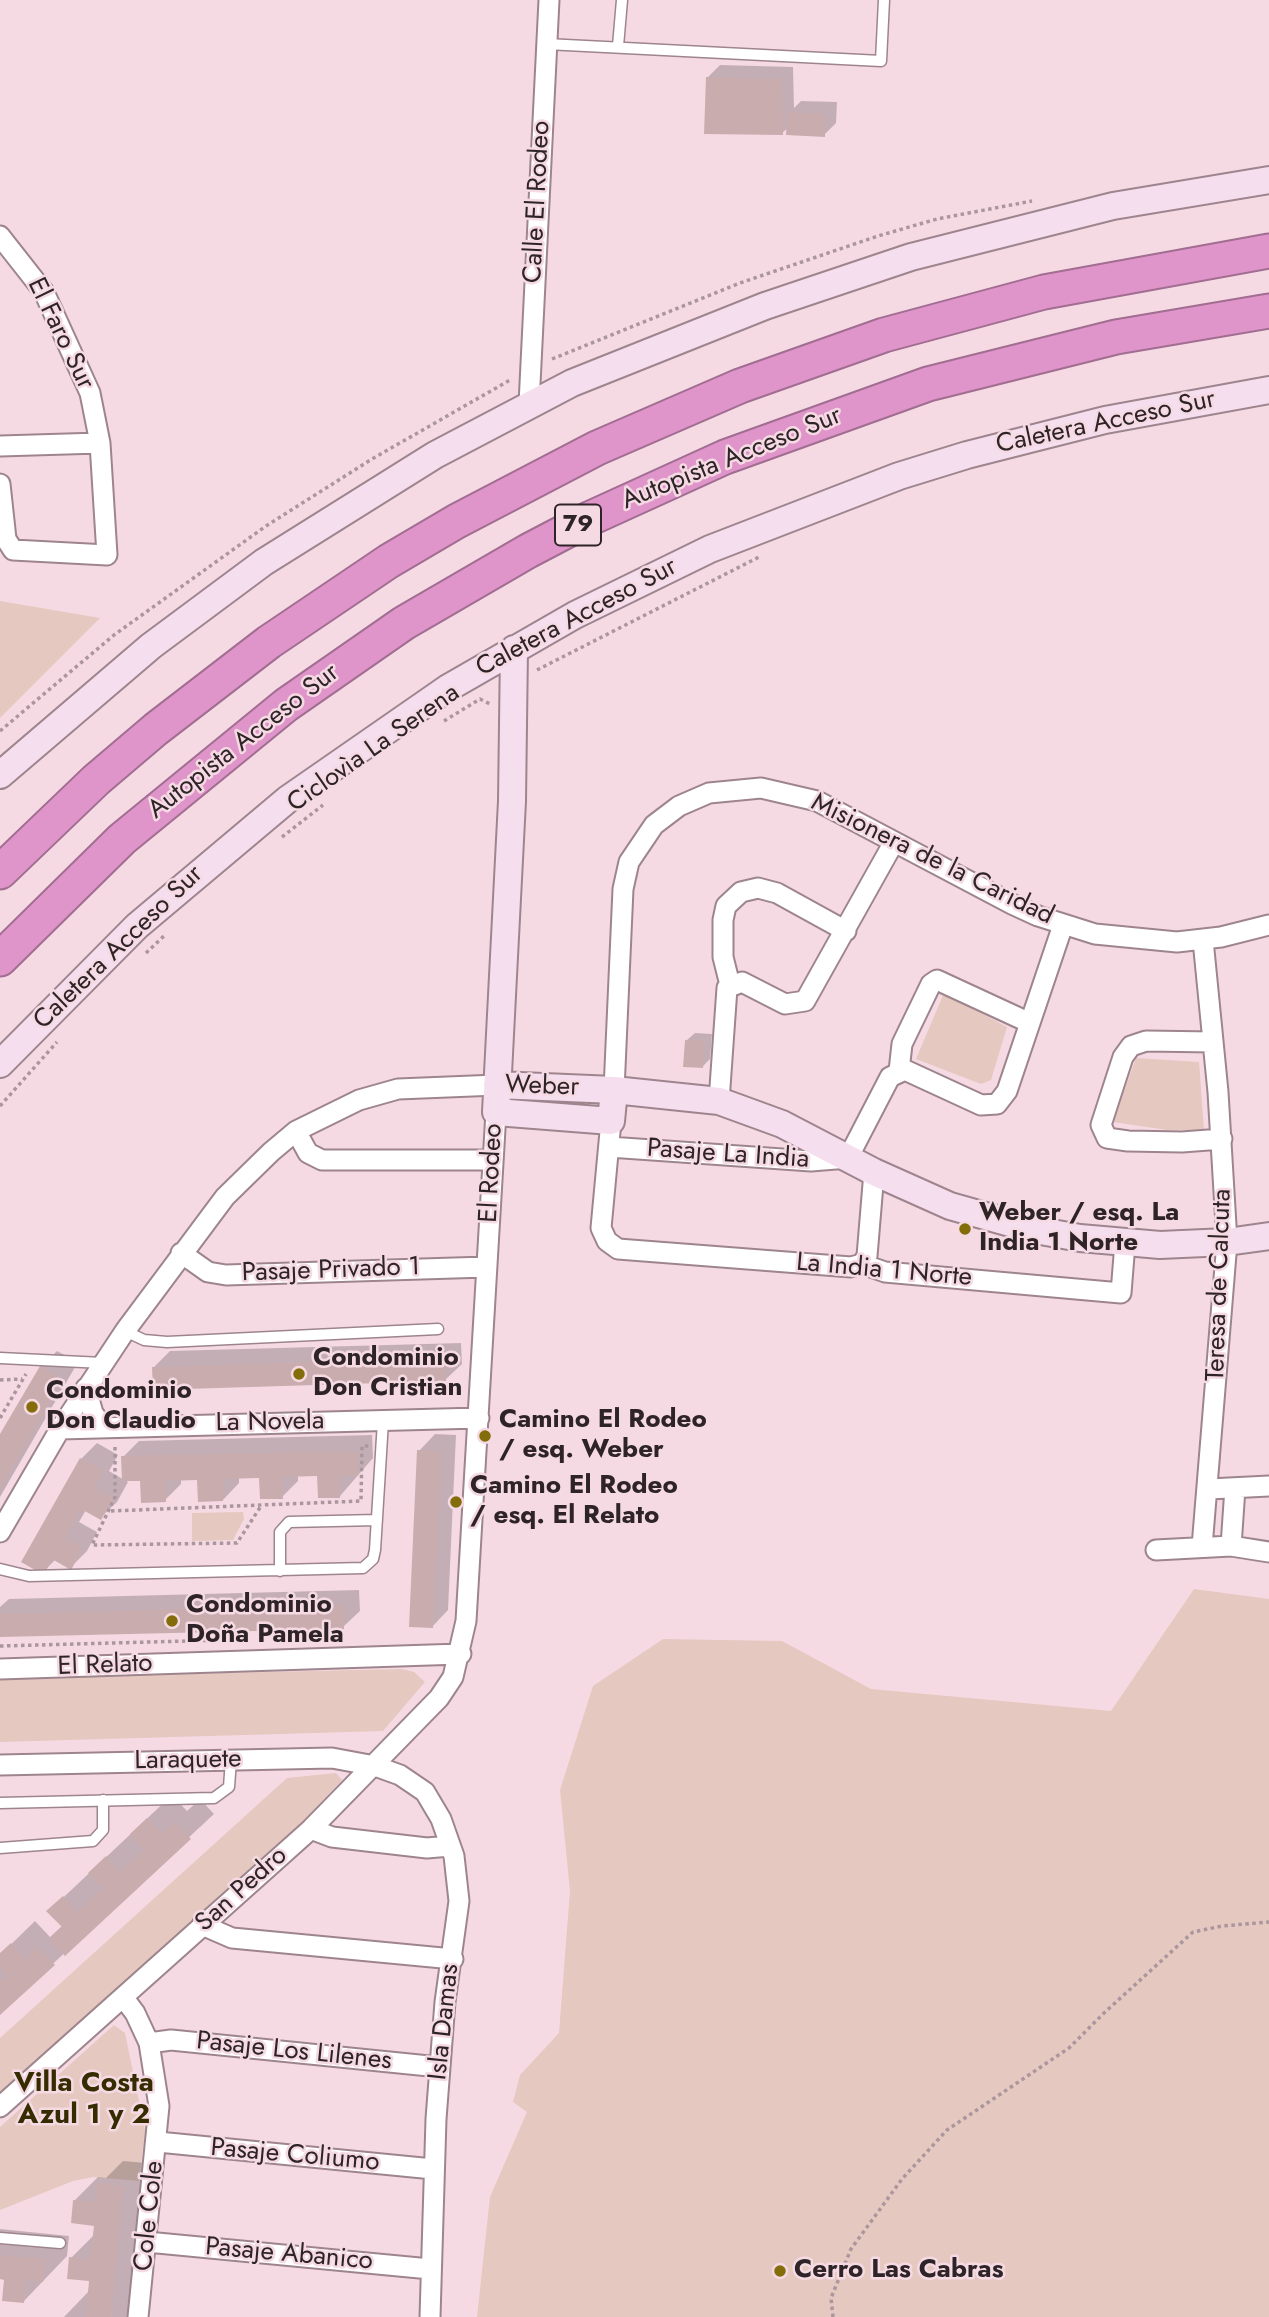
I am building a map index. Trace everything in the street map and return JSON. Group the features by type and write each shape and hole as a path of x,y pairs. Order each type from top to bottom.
{"highway":[{"name":"79","path":"0,872 146,738 270,642 379,568 457,521 597,448 740,386 884,335 1044,292 1269,251"},
{"name":"Autopista Acceso Sur","path":"0,959 122,839 286,705 404,623 497,568 591,518 737,453 928,384 1104,340 1269,311"}],"main road":[{"path":"0,775 132,661 255,569 389,482 529,404 753,310 911,257 1113,206 1269,180"},
{"name":"Caletera Acceso Sur","path":"0,1064 127,935 237,839 394,723 514,649 612,595 710,549 899,476 1105,419 1269,390"},
{"name":"El Rodeo","path":"496,1112 515,690 514,649"},
{"name":"Weber","path":"497,1085 614,1090 719,1101 782,1124 874,1172 950,1206 990,1219 1080,1238 1125,1243 1227,1242 1269,1236"},
{"name":"Misionera de la Caridad","path":"610,1134 614,1090"},
{"name":"Weber","path":"496,1112 610,1134"}],"street":[{"name":"Calle El Rodeo","path":"529,404 549,0"},
{"name":"El Faro Sur","path":"0,236 29,269 56,316 90,393 100,443 107,555 13,550 6,539 0,484"},
{"path":"0,446 100,443"},
{"name":"Misionera de la Caridad","path":"614,1090 625,875 635,849 654,825 679,806 709,793 761,788 817,801 1012,904 1063,925 1138,940 1203,940 1269,925"},
{"path":"719,1101 725,993 730,985 742,982 785,1004 799,1004 810,997 894,842"},
{"path":"730,985 723,957 723,920 730,900 741,892 758,888 777,892 846,931"},
{"path":"899,1071 909,1071 981,1105 997,1104 1007,1091 1063,925"},
{"name":"Teresa de Calcuta","path":"1202,1547 1209,1489 1227,1242 1222,1139 1203,940"},
{"path":"848,1158 888,1081 899,1071 902,1044 931,984 937,980 1030,1023"},
{"path":"1213,1042 1146,1041 1131,1046 1123,1057 1102,1130 1111,1139 1128,1141 1182,1142 1222,1139"},
{"name":"Weber","path":"0,1532 86,1388 181,1253 225,1197 296,1131 359,1100 398,1089 497,1085"},
{"name":"El Rodeo","path":"461,1654 467,1620 496,1112"},
{"path":"296,1131 308,1153 322,1160 493,1160"},
{"name":"Pasaje La India","path":"610,1134 811,1161 848,1158"},
{"name":"La India 1 Norte","path":"610,1134 601,1221 607,1241 626,1250 851,1267 862,1264 885,1272 1122,1293 1125,1243"},
{"path":"862,1264 867,1256 874,1172"},
{"name":"Pasaje Privado 1","path":"181,1253 202,1269 226,1275 487,1267"},
{"path":"86,1388 93,1413 110,1427"},
{"name":"La Novela","path":"60,1429 479,1418"},
{"path":"1209,1489 1269,1486"},
{"path":"1231,1546 1235,1488"},
{"path":"1156,1550 1231,1546 1269,1552"},
{"name":"El Relato","path":"0,1669 461,1654"},
{"name":"San Pedro","path":"0,2107 311,1829 439,1698 453,1677 461,1654"},
{"name":"Laraquete","path":"0,1765 332,1758 374,1766"},
{"name":"Isla Damas","path":"374,1766 400,1775 425,1792 441,1819 450,1846 458,1901 439,2067 433,2169 430,2317"},
{"path":"311,1829 332,1837 426,1848 450,1846"},
{"path":"202,1925 232,1938 453,1959"},
{"name":"Cole Cole","path":"123,1997 135,2013 149,2043 159,2106 158,2143 138,2317"},
{"name":"Pasaje Los Lilenes","path":"149,2043 171,2040 439,2067"},
{"name":"Pasaje Coliumo","path":"158,2143 433,2169"},
{"name":"Pasaje Abanico","path":"147,2242 430,2269"}],"lane":[{"path":"618,46 622,0"},
{"path":"546,44 881,61 884,0"},
{"path":"125,1331 144,1340 167,1342 438,1329"},
{"path":"0,1357 103,1363"},
{"path":"0,1569 22,1576 363,1568 374,1555 383,1421"},
{"path":"280,1571 279,1536 282,1527 289,1522 377,1520"},
{"path":"0,1803 214,1798 229,1787 231,1760"},
{"path":"0,1848 93,1841 103,1830 103,1800"},
{"path":"0,2238 60,2243"}],"path":[{"name":"Ciclovìa La Serena","path":"434,729 480,699 495,706 515,690 532,689 534,671 768,552"},
{"name":"Ciclovìa La Serena","path":"273,844 324,804"},
{"path":"136,962 174,927"},
{"path":"0,1106 62,1036"},
{"path":"0,1418 37,1358"},
{"path":"0,1380 23,1379"},
{"path":"110,1427 115,1497 111,1511 92,1545 237,1543 262,1505"},
{"path":"111,1511 361,1501 362,1446 381,1445"},
{"path":"833,2317 831,2298 851,2249 902,2179 947,2130 1069,2048 1194,1932 1222,1926 1269,1922"}],"shaded area":[{"path":"0,601 100,618 0,718"},
{"path":"944,993 1007,1027 991,1080 981,1084 916,1059"},
{"path":"1136,1058 1199,1062 1204,1130 1167,1130 1113,1122"},
{"path":"243,1512 244,1519 233,1540 192,1541 192,1513"},
{"path":"1194,1589 1269,1599 1269,2317 477,2317 490,2197 527,2112 513,2102 520,2075 559,2033 570,1891 560,1790 593,1686 663,1639 782,1641 871,1689 1111,1711"},
{"path":"402,1669 414,1672 425,1682 383,1731 0,1742 0,1678"},
{"path":"336,1773 342,1780 303,1821 0,2093 0,2038 287,1778"},
{"path":"114,2025 125,2033 145,2130 139,2181 93,2177 73,2181 0,2210 0,2127"}],"building":[{"path":"706,77 782,79 783,135 704,134"},
{"path":"787,112 825,114 825,137 786,135"},
{"path":"685,1040 705,1041 703,1068 683,1067"},
{"name":"Condominio Don Cristian","path":"446,1358 446,1381 153,1390 152,1367"},
{"name":"Condominio Don Claudio","path":"40,1366 63,1379 0,1488 0,1434"},
{"name":"Condominio Doña Pamela","path":"417,1450 441,1451 433,1628 409,1627"},
{"path":"357,1451 357,1475 340,1476 340,1498 318,1498 317,1476 282,1477 283,1499 260,1499 259,1478 223,1479 223,1501 198,1502 197,1480 165,1481 166,1502 141,1503 140,1481 122,1481 121,1456"},
{"path":"80,1458 103,1471 94,1488 113,1498 101,1520 81,1509 65,1538 83,1548 71,1570 52,1559 44,1575 21,1562"},
{"name":"Condominio Doña Pamela","path":"344,1605 344,1629 0,1637 0,1614"},
{"path":"147,1818 162,1834 175,1822 191,1839 65,1956 49,1939 62,1927 46,1911 63,1896 77,1912 103,1888 88,1873 106,1856 120,1872 144,1850 130,1834"},
{"path":"11,1943 25,1959 38,1947 55,1965 0,2015 0,1982 7,1975 0,1967 0,1953"},
{"path":"97,2184 123,2186 111,2317 86,2317 89,2281 67,2279 69,2257 90,2259 94,2226 71,2223 73,2200 96,2202"},
{"path":"0,2255 46,2259 43,2282 26,2280 24,2303 2,2301 4,2280 0,2279"}],"place":[{"name":"Weber / esq. La India 1 Norte","path":"965,1229"},
{"name":"Condominio Don Cristian","path":"299,1374"},
{"name":"Condominio Don Claudio","path":"32,1407"},
{"name":"Camino El Rodeo / esq. Weber","path":"485,1436"},
{"name":"Camino El Rodeo / esq. El Relato","path":"456,1502"},
{"name":"Condominio Doña Pamela","path":"172,1621"},
{"name":"Cerro Las Cabras","path":"780,2271"}],"district":[{"name":"Villa Costa Azul 1 y 2","path":"84,2100"}]}
